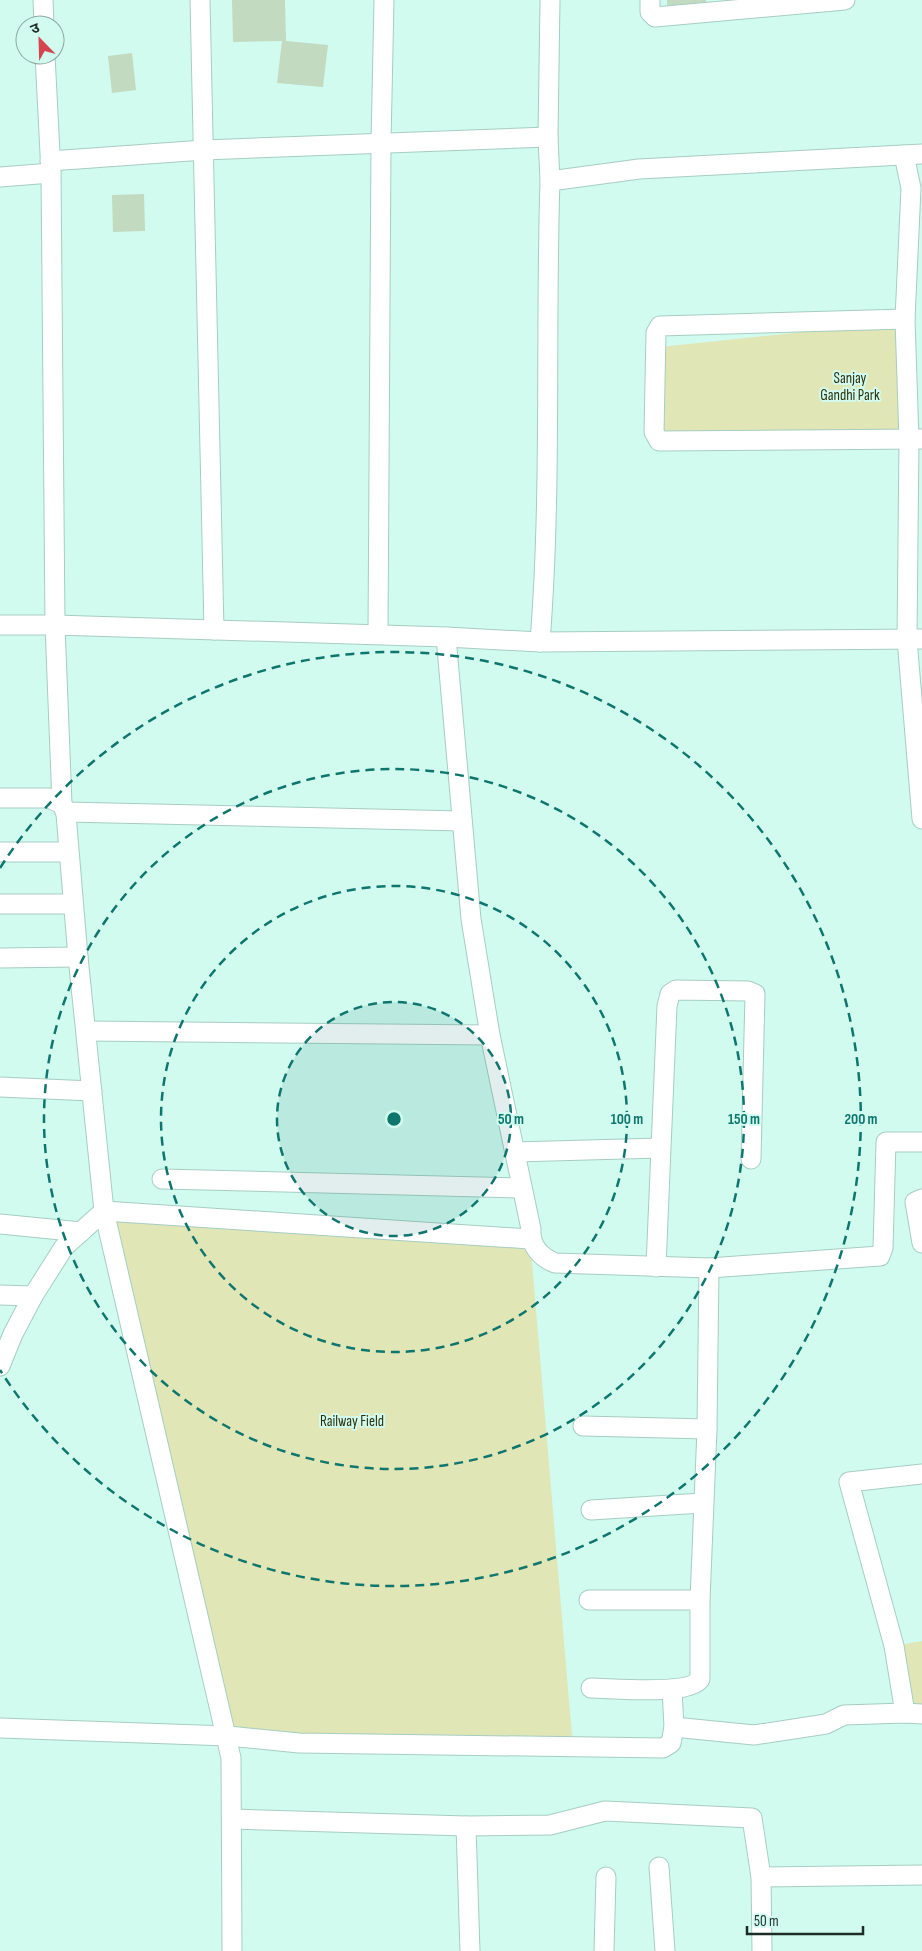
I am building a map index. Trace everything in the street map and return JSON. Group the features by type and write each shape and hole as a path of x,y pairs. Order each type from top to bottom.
{"street":[{"path":"43,0 44,15"},
{"path":"200,0 214,630"},
{"path":"378,634 381,143 384,0"},
{"path":"540,642 546,448 550,181 548,137 550,0"},
{"path":"650,0 650,12 655,17 845,0"},
{"path":"46,65 51,167 55,625 64,808 78,956 104,1211 205,1647 228,1736 231,1758 233,1819 232,1951"},
{"path":"0,177 51,167 204,150 548,137"},
{"path":"550,181 640,169 913,155 905,319 915,439 915,639 922,819"},
{"path":"905,319 660,326 656,333 654,432 659,441 915,439"},
{"path":"0,625 378,634 540,642 915,639"},
{"path":"446,637 471,919 490,1035 531,1229 530,1239 542,1256 555,1263 709,1268 880,1256 883,1248 886,1142 922,1142"},
{"path":"0,798 49,798 64,808 462,822"},
{"path":"0,852 68,852"},
{"path":"0,904 73,904"},
{"path":"0,958 78,956"},
{"path":"656,1267 667,1006 670,994 679,990 748,991 753,993 756,1000 751,1159"},
{"path":"87,1031 490,1035"},
{"path":"0,1087 92,1091"},
{"path":"515,1152 660,1148"},
{"path":"162,1179 522,1188"},
{"path":"922,1199 916,1202 922,1243"},
{"path":"0,1366 13,1334 33,1296 64,1247 104,1211 530,1239"},
{"path":"0,1224 81,1232"},
{"path":"592,1688 672,1689 692,1686 700,1679 702,1504 707,1429 709,1268"},
{"path":"0,1296 33,1296"},
{"path":"583,1426 707,1429"},
{"path":"674,1727 754,1735 826,1724 844,1715 913,1713 849,1482 922,1474"},
{"path":"590,1510 702,1504"},
{"path":"588,1600 700,1600"},
{"path":"0,1728 228,1736 299,1743 663,1748 671,1743 674,1727 672,1689"},
{"path":"233,1819 466,1826 550,1825 605,1811 749,1816 754,1822 761,1877 762,1951"},
{"path":"466,1826 470,1951"},
{"path":"659,1867 665,1951"},
{"path":"761,1877 922,1875"},
{"path":"604,1951 606,1877"}],"green space":[{"name":"Sanjay Gandhi Park","path":"906,321 916,448 663,440 660,347"},
{"name":"Railway Field","path":"104,1211 530,1239 573,1748 228,1736"},
{"path":"922,1641 922,1713 905,1713 894,1646"}],"building":[{"path":"232,0 285,0 286,41 328,45 323,87 277,83 282,41 233,42"},
{"path":"667,0 706,0 706,5 667,5"},
{"path":"132,53 136,90 112,93 108,56"},
{"path":"144,194 145,231 113,232 112,195"}]}
